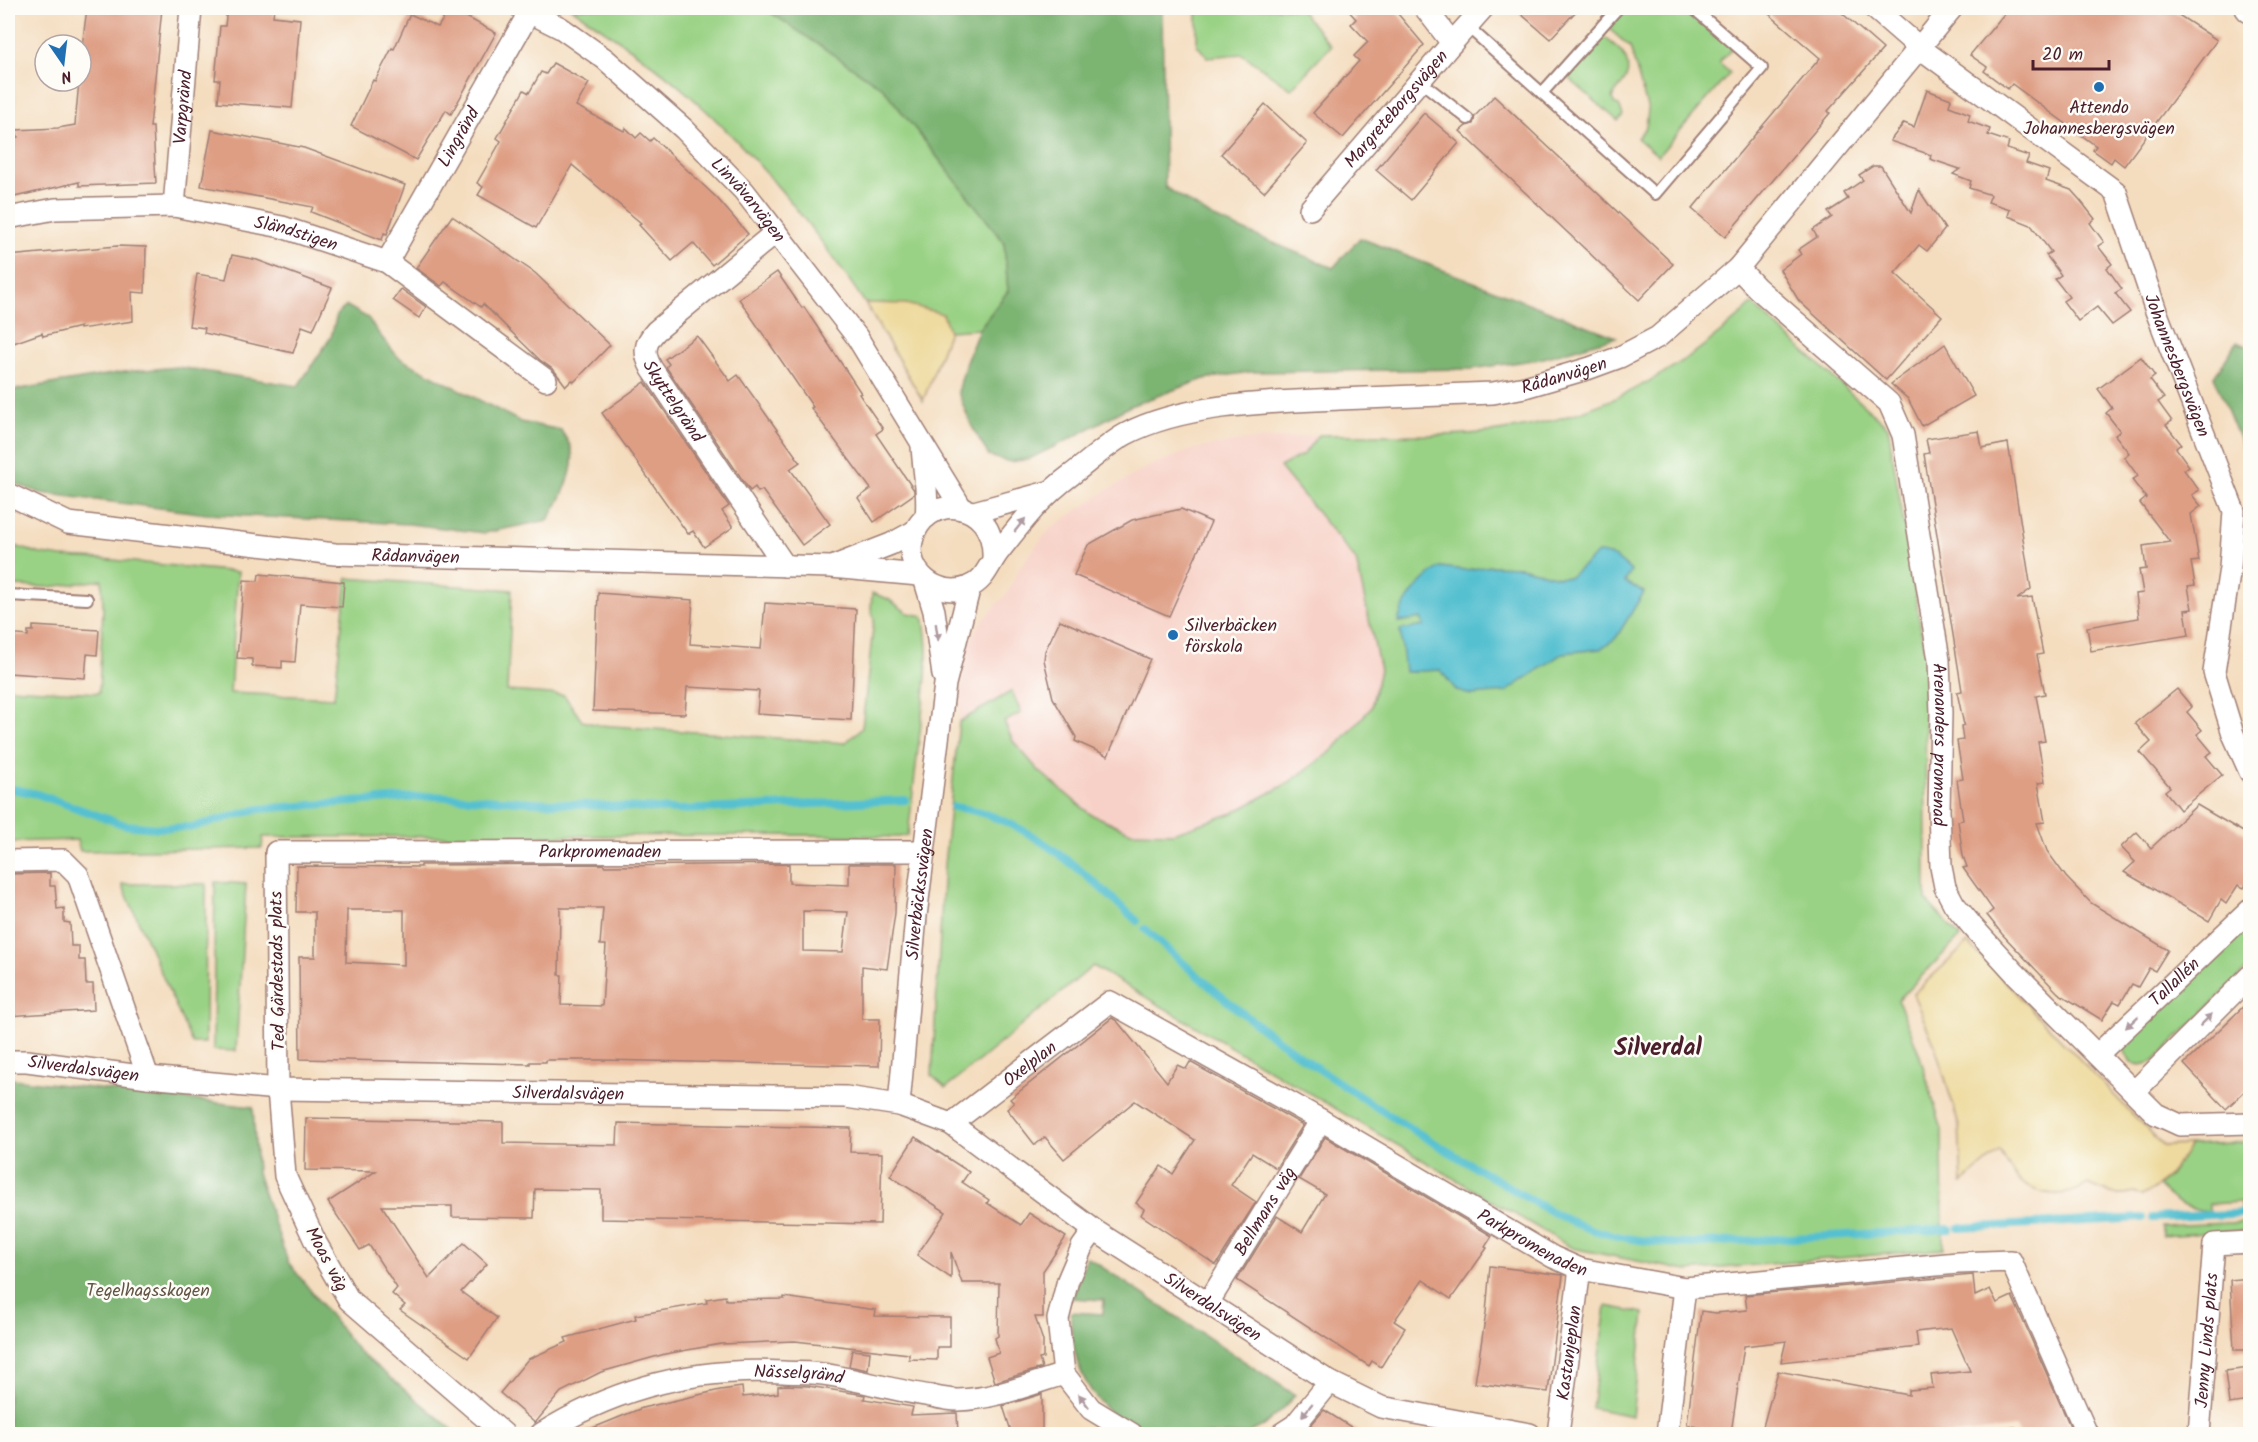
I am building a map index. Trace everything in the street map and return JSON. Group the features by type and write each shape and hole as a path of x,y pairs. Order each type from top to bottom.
{"street":[{"name":"Varpgränd","path":"174,206 191,8"},
{"name":"Margreteborgsvägen","path":"1310,209 1452,43 1425,8"},
{"path":"1452,43 1483,8"},
{"name":"Johannesbergsvägen","path":"1874,8 1920,48 2116,192 2156,311 2234,511 2241,539 2230,568 2214,672 2233,734 2250,772"},
{"name":"Rådanvägen","path":"8,494 68,523 335,554 831,567 922,578 942,589 957,591 982,578 993,559 1048,492 1125,435 1158,421 1258,402 1492,393 1525,387 1590,368 1620,357 1658,337 1738,268 1952,8"},
{"name":"Linvävarvägen","path":"525,9 561,28 605,59 684,129 744,191 856,337 922,445 968,510"},
{"name":"Lingränd","path":"387,262 525,9"},
{"name":"Sländstigen","path":"8,218 55,208 174,206 282,227 387,262 546,380"},
{"name":"Skyttelgränd","path":"776,232 656,331 645,349 646,359 652,369 785,566"},
{"name":"Arenanders promenad","path":"1738,268 1889,403 1903,435 1939,660 1941,867 1945,887 1954,904 2015,972 2156,1114 2180,1125 2250,1123"},
{"name":"Linvävarvägen","path":"920,524 928,500 922,445"},
{"name":"Rådanvägen","path":"831,567 891,544 948,508 968,510 1048,492"},
{"path":"968,510 986,525 994,544 993,559"},
{"path":"920,524 911,542 911,556 922,578"},
{"name":"Silverbäckssvägen","path":"922,578 934,611 945,684"},
{"name":"Silverbäckssvägen","path":"899,1105 923,851 945,684 970,586"},
{"name":"Parkpromenaden","path":"276,852 923,851"},
{"name":"Ted Gärdestads plats","path":"276,852 278,1089"},
{"path":"8,861 63,860 78,875 148,1077"},
{"name":"Tallallén","path":"2098,1054 2250,910"},
{"path":"2135,1091 2250,976"},
{"name":"Parkpromenaden","path":"1110,1002 1322,1120 1553,1257 1580,1269 1685,1288 1958,1263 2011,1261 2087,1434"},
{"name":"Oxelplan","path":"951,1124 1110,1002"},
{"name":"Silverdalsvägen","path":"8,1061 27,1061 148,1077 278,1089 846,1097 899,1105 951,1124 1094,1230 1330,1382 1381,1407 1530,1434"},
{"name":"Moas väg","path":"278,1089 285,1176 316,1243 349,1300 504,1434"},
{"name":"Bellmans väg","path":"1208,1303 1322,1120"},
{"path":"1094,1230 1082,1247 1068,1280 1058,1319 1064,1374 1091,1409 1132,1434"},
{"name":"Jenny Linds plats","path":"2199,1434 2214,1244 2250,1242"},
{"name":"Kastanjeplan","path":"1558,1434 1580,1269"},
{"path":"1667,1434 1685,1288"},
{"name":"Nässelgränd","path":"541,1434 607,1399 651,1384 695,1374 760,1371 827,1374 957,1400 989,1397 1064,1374"},
{"path":"1281,1434 1295,1425 1330,1382"}],"lane":[{"path":"1542,93 1618,8"},
{"path":"1467,26 1655,194 1762,68 1692,8"},
{"path":"1420,81 1468,119"},
{"path":"8,595 87,599"}],"shaded area":[{"name":"Silverbäcken förskola","path":"1318,435 1304,454 1280,467 1356,560 1380,670 1371,708 1332,751 1288,783 1233,813 1173,833 1131,832 1090,814 1039,771 1013,741 1003,721 1012,691 959,722 963,666 968,643 980,623 1007,594 1020,567 1048,531 1107,490 1154,464 1195,449 1239,441"}],"green space":[{"path":"571,8 764,8 883,88 1004,242 1008,291 979,329 949,331 943,314 906,304 865,303 805,220 737,141 674,82 616,38"},
{"path":"764,8 1162,8 1165,187 1212,217 1333,268 1360,238 1616,337 1540,359 1472,369 1250,372 1204,379 1130,406 1029,459 1010,462 989,456 971,425 958,392 966,362 979,329 1008,291 1004,242 883,88"},
{"path":"1197,8 1299,8 1331,46 1291,89 1242,54 1207,57 1197,45"},
{"path":"1626,8 1685,8 1732,48 1719,63 1730,73 1658,156 1637,138 1646,127 1648,110 1630,47 1608,28"},
{"path":"1601,35 1622,52 1627,64 1626,78 1612,98 1623,115 1618,121 1566,76"},
{"path":"1752,304 1888,427 1925,655 1926,900 1960,937 1898,1000 1919,1053 1942,1130 1943,1249 1687,1271 1572,1248 1093,966 946,1088 932,1076 944,865 959,722 1012,691 1021,713 1004,722 1013,741 1039,771 1090,814 1131,832 1173,833 1233,813 1288,783 1332,751 1371,708 1380,670 1356,560 1280,467 1304,454 1318,435 1470,434 1528,426 1564,417 1632,390 1664,372 1695,352"},
{"path":"347,306 368,318 399,358 521,422 561,430 571,448 572,465 562,495 548,520 485,533 409,524 207,514 41,493 8,481 8,391 124,372 177,367 298,386 331,337 337,314"},
{"path":"2237,342 2250,348 2250,465 2214,377"},
{"path":"8,544 41,554 62,557 238,572 230,693 334,698 347,578 512,590 507,691 564,695 582,721 599,725 845,743 862,728 874,619 871,609 872,593 888,599 908,613 923,616 925,629 926,683 908,835 899,837 815,835 263,837 262,848 80,851 77,840 8,842 8,688 99,693 103,609 102,580 50,587 8,586"},
{"path":"215,882 246,884 236,1051 213,1050"},
{"path":"122,884 206,884 205,1043 192,1043"},
{"path":"2250,921 2250,966 2153,1062 2141,1065 2131,1063 2124,1050 2126,1041"},
{"name":"Tegelhagsskogen","path":"8,1080 253,1107 257,1173 288,1262 358,1351 458,1434 8,1434"},
{"path":"2250,1142 2250,1210 2242,1211 2241,1202 2209,1204 2209,1212 2194,1209 2175,1201 2158,1186 2170,1175 2190,1145"},
{"path":"2250,1222 2250,1230 2162,1236 2162,1226"},
{"path":"1087,1257 1295,1395 1263,1426 1245,1434 1143,1434 1126,1424 1098,1400 1080,1369 1075,1351 1071,1312 1103,1314 1104,1300 1072,1298"},
{"path":"1606,1306 1644,1313 1632,1416 1592,1408"}],"sand":[{"path":"865,303 906,304 943,314 949,331 923,401"},
{"path":"1968,943 2163,1146 2190,1145 2175,1167 2157,1186 2142,1196 2134,1192 2110,1193 2088,1184 2072,1192 2054,1194 2037,1191 2018,1179 2000,1151 1962,1183 1959,1125 1935,1046 1913,994"}],"water":[{"path":"1598,553 1612,556 1623,564 1631,571 1625,582 1644,592 1616,638 1600,649 1563,653 1506,692 1471,695 1457,691 1440,670 1405,672 1400,630 1424,626 1421,618 1398,622 1401,613 1414,591 1440,567 1466,570 1491,566 1521,567 1558,577 1570,577"}],"building":[{"path":"87,8 162,8 150,127 153,127 156,183 79,186 79,182 10,198 8,139 18,137 16,130 75,125 78,93 93,93 93,33 84,33"},
{"path":"227,8 274,8 273,16 300,19 292,108 218,102 220,80 215,80 220,26 225,26"},
{"path":"450,8 496,33 451,114 446,110 416,160 351,126 373,80 375,81 392,48 394,49 410,14 438,27"},
{"path":"1346,8 1393,8 1424,45 1343,138 1313,113 1359,61 1354,56 1368,42 1351,24 1356,19"},
{"path":"1514,8 1579,8 1550,39"},
{"path":"1762,8 1836,8 1883,49 1828,111 1830,113 1725,237 1692,209 1820,58"},
{"name":"Attendo Johannesbergsvägen","path":"2009,8 2168,8 2217,40 2124,166 2114,158 2111,163 2093,150 2096,146 2012,84 2008,89 1984,71 1987,67 1970,55"},
{"path":"553,63 589,83 576,106 624,131 626,128 636,138 641,133 650,141 653,138 717,198 748,234 712,265 693,243 672,261 639,225 641,223 572,165 536,228 478,195 483,187 477,183 501,141 497,138 524,90 529,93 541,72 546,74"},
{"path":"1927,90 1951,99 1949,106 1970,114 1968,121 1990,129 1988,135 2009,142 2007,149 2029,156 2026,163 2049,171 2046,181 2071,190 2095,219 2090,223 2104,242 2098,246 2112,264 2107,268 2122,289 2115,293 2130,312 2112,325 2097,307 2078,321 2063,301 2069,297 2055,279 2061,275 2046,255 2051,252 2031,225 2008,216 2010,209 1988,202 1991,195 1969,188 1971,181 1953,174 1960,169 1930,159 1931,155 1890,141 1904,123 1914,127"},
{"path":"1494,96 1673,264 1639,300 1460,131 1473,124 1475,116"},
{"path":"1265,104 1307,143 1264,192 1221,154"},
{"path":"1424,113 1459,143 1411,200 1376,170"},
{"path":"212,130 304,148 405,185 387,234 384,233 382,240 311,212 313,207 201,186"},
{"path":"1873,166 1881,166 1911,213 1919,190 1945,229 1927,251 1919,245 1895,273 1942,316 1886,380 1799,301 1780,270 1801,254 1798,250 1817,237 1813,230 1832,217 1828,212 1848,199 1844,193 1863,180 1859,175"},
{"path":"452,216 535,273 610,345 574,382 572,380 566,386 554,370 540,360 483,304 481,307 445,282 441,286 416,268"},
{"path":"117,246 146,247 145,293 132,292 133,321 80,329 80,327 43,336 42,333 8,345 8,256"},
{"path":"232,255 257,260 332,288 313,330 302,326 293,353 204,333 205,328 189,326 197,274 226,279"},
{"path":"777,272 802,308 804,307 861,393 859,394 883,429 876,434 914,490 914,494 874,522 858,498 871,489 811,408 813,407 739,299"},
{"path":"401,289 426,307 419,318 393,300"},
{"path":"697,336 730,381 738,375 800,462 790,469 830,524 802,545 762,490 758,492 755,487 750,491 666,367 669,364 665,359"},
{"path":"1945,344 1974,396 1922,426 1908,399 1891,384"},
{"path":"2141,357 2155,376 2150,380 2164,398 2158,402 2172,421 2166,425 2181,444 2176,448 2189,466 2184,470 2199,490 2192,495 2201,506 2191,514 2199,561 2191,562 2195,585 2188,586 2192,609 2185,610 2189,635 2091,651 2087,627 2139,618 2136,594 2143,593 2139,570 2146,569 2143,546 2170,542 2140,503 2146,498 2132,480 2138,476 2124,457 2129,453 2115,435 2120,431 2106,413 2112,408 2098,389"},
{"path":"645,382 729,506 722,511 733,527 704,547 693,531 688,534 602,413"},
{"path":"1979,431 1982,448 2008,443 2031,589 2017,599 2032,597 2043,654 2037,655 2045,694 2036,696 2045,741 2038,742 2045,782 2038,783 2045,822 2037,823 2047,851 2066,877 2091,903 2168,950 2155,971 2149,968 2138,987 2132,984 2120,1004 2114,1001 2102,1020 2058,993 2002,934 1987,915 1993,910 1963,868 1967,867 1963,856 1958,821 1963,820 1957,780 1963,779 1957,741 1963,740 1961,726 1964,725 1957,692 1962,691 1924,454 1929,453 1926,439"},
{"path":"1181,509 1211,522 1169,616 1074,575 1088,545 1132,520"},
{"path":"259,574 344,582 342,607 300,604 295,662 282,661 282,668 252,666 252,659 237,658 244,580 258,581"},
{"path":"598,593 693,600 690,644 761,649 765,603 856,609 851,720 757,714 759,691 687,687 685,714 593,711"},
{"path":"1060,620 1150,659 1108,756 1075,741 1076,737 1053,698 1044,660 1045,651"},
{"path":"33,626 99,630 97,655 87,654 85,678 8,673 8,634 28,636 28,631 33,631"},
{"path":"2177,689 2192,707 2187,712 2202,730 2197,734 2212,752 2206,756 2222,775 2180,810 2165,791 2170,787 2140,752 2151,742 2135,723"},
{"path":"2197,805 2250,836 2250,877 2244,888 2238,885 2226,904 2221,900 2209,921 2124,872 2135,862 2121,847 2137,832 2151,848"},
{"path":"789,864 789,883 849,885 849,864 896,864 895,913 887,969 862,966 862,1019 880,1019 879,1066 602,1060 546,1060 546,1062 530,1062 530,1064 300,1059 299,957 315,957 315,912 296,912 297,866 421,867 421,865","holes":["560,908 603,908 600,945 606,945 602,1006 561,1005 562,975 559,975","347,910 404,910 404,965 346,962","803,911 848,912 843,952 803,951"]},
{"path":"50,873 50,886 55,886 57,909 64,908 64,922 70,923 71,946 79,946 79,960 85,960 86,984 93,984 94,1010 8,1016 8,935 11,935 8,874"},
{"path":"2250,1000 2250,1086 2226,1109 2184,1064"},
{"path":"1112,1018 1117,1021 1167,1082 1177,1065 1186,1069 1190,1062 1303,1125 1276,1168 1252,1153 1231,1185 1256,1202 1216,1265 1141,1215 1144,1209 1136,1203 1161,1166 1173,1174 1195,1140 1135,1101 1064,1159 1045,1137 1035,1145 1007,1109 1014,1103 1010,1099"},
{"path":"306,1118 503,1122 503,1143 617,1145 618,1123 851,1128 850,1152 882,1153 880,1224 601,1219 601,1190 535,1189 534,1218 452,1217 452,1206 382,1206 429,1278 464,1243 487,1264 461,1292 497,1318 469,1358 400,1310 405,1305 392,1294 397,1288 369,1245 360,1250 328,1202 376,1171 305,1170"},
{"path":"915,1137 969,1172 962,1182 989,1200 987,1203 1021,1225 1029,1213 1066,1237 1043,1271 1043,1317 1035,1317 1043,1341 1043,1358 1039,1359 1042,1368 995,1382 987,1357 999,1353 995,1338 998,1336 999,1283 962,1283 951,1252 951,1278 917,1255 946,1212 890,1176"},
{"path":"1325,1137 1492,1236 1485,1247 1487,1248 1451,1299 1423,1280 1394,1321 1405,1328 1381,1367 1372,1361 1369,1366 1237,1280 1277,1216 1302,1232 1325,1194 1299,1179"},
{"path":"1490,1266 1563,1275 1548,1392 1475,1383 1486,1313"},
{"path":"1973,1275 1975,1296 1990,1289 1997,1303 2012,1296 2070,1426 2051,1434 2018,1434 2015,1427 1958,1434 1761,1434 1778,1371 1909,1395 1909,1390 1933,1388 1931,1375 1970,1371 1951,1328 1916,1332 1918,1347 1781,1362 1786,1341 1744,1346 1731,1433 1687,1425 1701,1311 1716,1313 1747,1310 1745,1295"},
{"path":"2250,1278 2250,1350 2234,1350 2230,1280"},
{"path":"725,1296 726,1300 784,1299 784,1297 876,1310 875,1316 950,1317 950,1347 937,1347 937,1360 909,1359 909,1354 795,1341 721,1344 665,1354 601,1372 561,1392 535,1423 500,1393 528,1359 567,1342 565,1338 636,1319 635,1315 707,1303 706,1299"},
{"path":"852,1350 870,1352 868,1370 849,1366"},
{"path":"2250,1368 2250,1401 2229,1404 2225,1371"},
{"path":"778,1386 808,1386 865,1395 864,1399 913,1407 911,1415 957,1413 958,1434 578,1434 642,1408 742,1387 743,1397 778,1393"},
{"path":"1042,1394 1042,1434 1012,1434 1003,1406"},
{"path":"1324,1410 1362,1434 1303,1434"}],"waterway":[{"path":"8,788 37,794 125,825 157,828 193,827 259,809 432,796 676,810 905,800"},
{"path":"954,807 1006,822 1030,835 1075,867 1137,921"},
{"path":"1145,929 1241,1012 1328,1075 1449,1152 1535,1203 1578,1225 1627,1238 1687,1244 1950,1229"},
{"path":"2152,1218 2250,1213"},
{"path":"1959,1228 2142,1218"}],"place":[{"name":"Attendo Johannesbergsvägen","path":"2099,87"},
{"name":"Silverbäcken förskola","path":"1173,635"}],"district":[{"name":"Silverdal","path":"1658,1047"}]}
